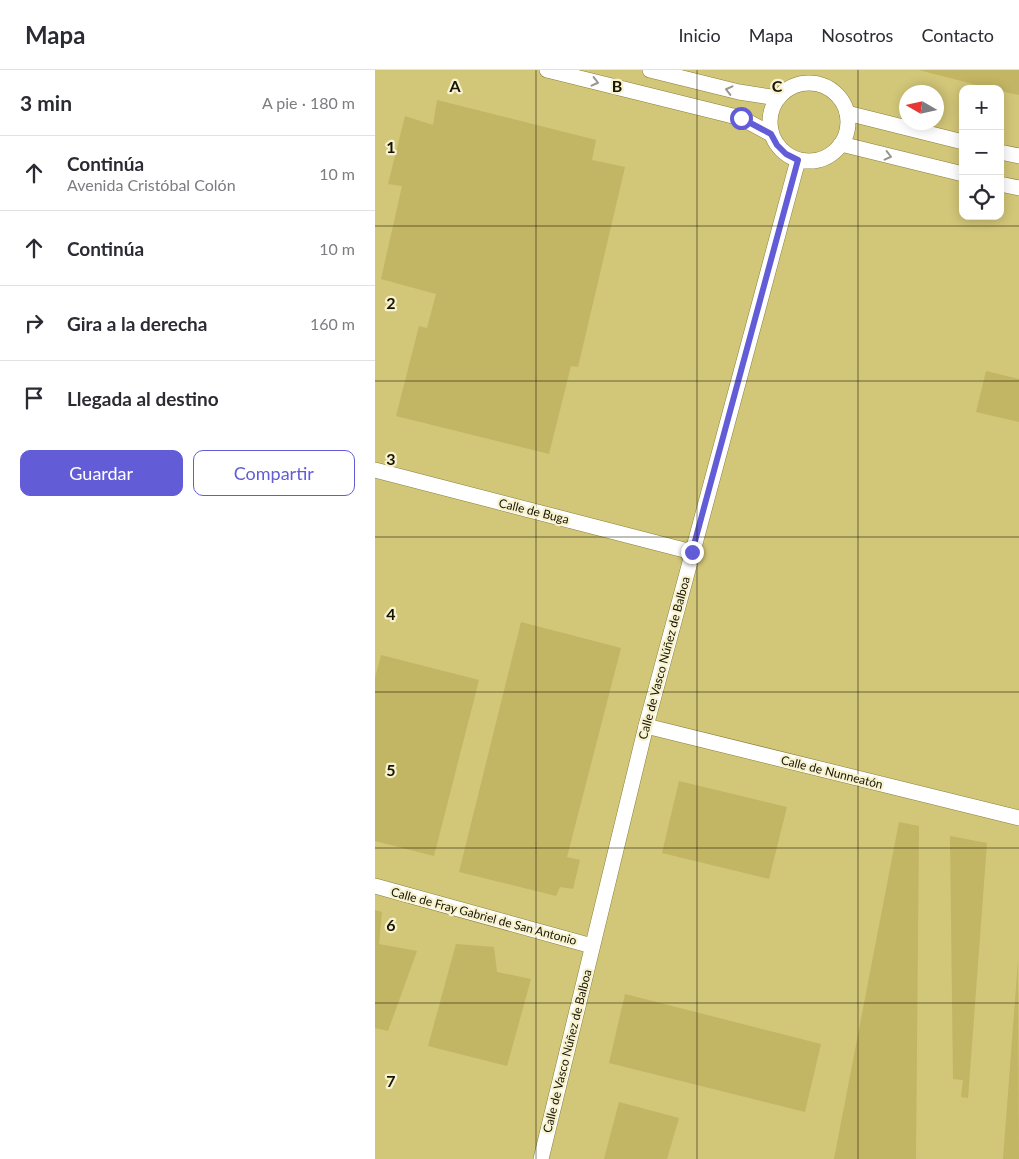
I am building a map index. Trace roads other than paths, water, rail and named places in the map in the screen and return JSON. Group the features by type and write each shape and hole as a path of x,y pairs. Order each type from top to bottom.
{"street":[{"path":"547,70 741,118 771,134"},
{"path":"650,70 739,92 777,98"},
{"path":"818,77 836,94 847,113 846,134 841,144 822,159 798,160 786,154 777,145 771,134 769,122 771,109 777,98 795,85 818,77"},
{"path":"847,113 959,141"},
{"path":"841,144 959,173"},
{"path":"1004,153 1019,156"},
{"name":"Calle de Vasco Núñez de Balboa","path":"541,1159 645,726 798,160"},
{"path":"1004,185 1019,188"},
{"name":"Calle de Buga","path":"375,470 692,552"},
{"name":"Calle de Nunneatón","path":"645,726 1019,818"},
{"name":"Calle de Fray Gabriel de San Antonio","path":"375,886 593,946"}]}
